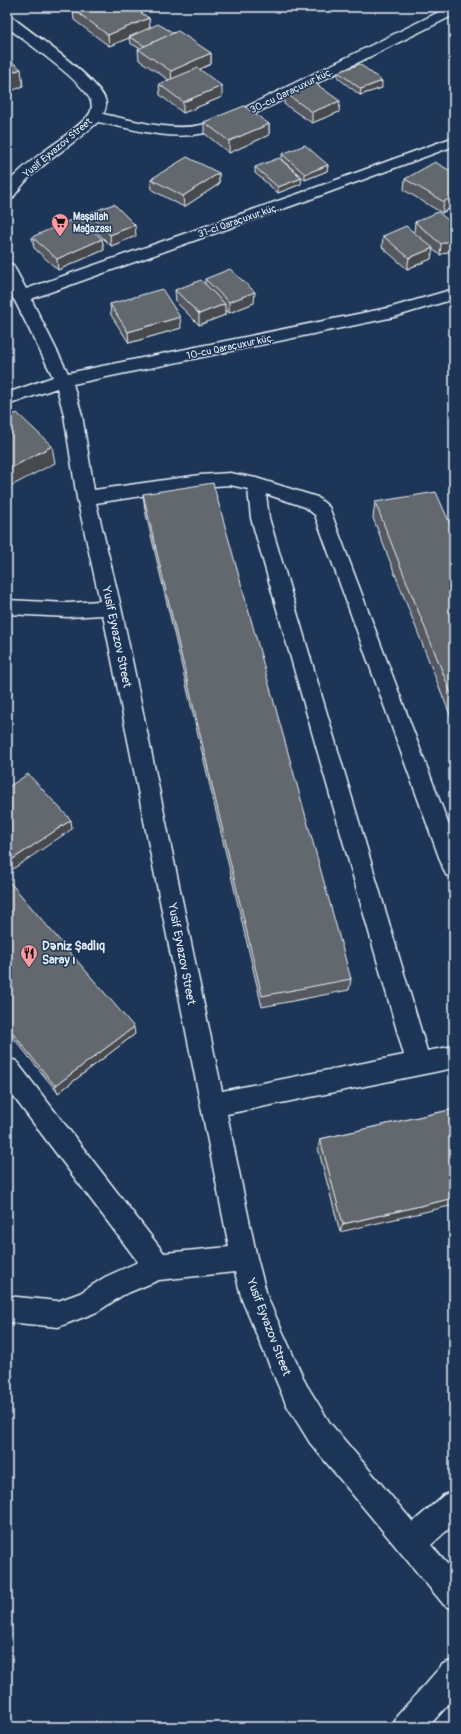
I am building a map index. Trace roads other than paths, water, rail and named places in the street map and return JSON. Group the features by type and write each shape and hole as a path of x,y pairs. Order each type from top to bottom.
{"street":[{"name":"30-cu Qaraçuxur küç.","path":"94,117 182,131 198,130 216,125 243,114 454,10"},
{"name":"Yusif Eyvazov Street","path":"7,20 80,78 92,90 98,100 99,108 94,117 80,132 26,172 9,189"},
{"name":"31-ci Qaraçuxur küç.","path":"20,297 303,197 454,141"},
{"name":"Yusif Eyvazov Street","path":"7,268 20,297 63,380 73,415 86,498 111,607 244,1258 255,1300 296,1394 320,1433 454,1595"},
{"name":"10-cu Qaraçuxur küç.","path":"7,400 63,380 394,312 454,294"},
{"path":"86,498 200,481 230,479 256,484 312,502 323,512 454,868"},
{"path":"256,484 260,518 419,1064"},
{"path":"7,607 68,610 86,610 111,607"},
{"path":"212,1105 454,1057"},
{"path":"7,1070 158,1267"},
{"path":"7,1309 58,1314 88,1303 114,1286 158,1267 244,1258"},
{"path":"411,1543 454,1505"},
{"path":"408,1727 454,1675"}],"place":[{"name":"Maşallah Mağazası","path":"60,237"},
{"name":"Dəniz Şadlıq Saray ı","path":"29,968"}]}
